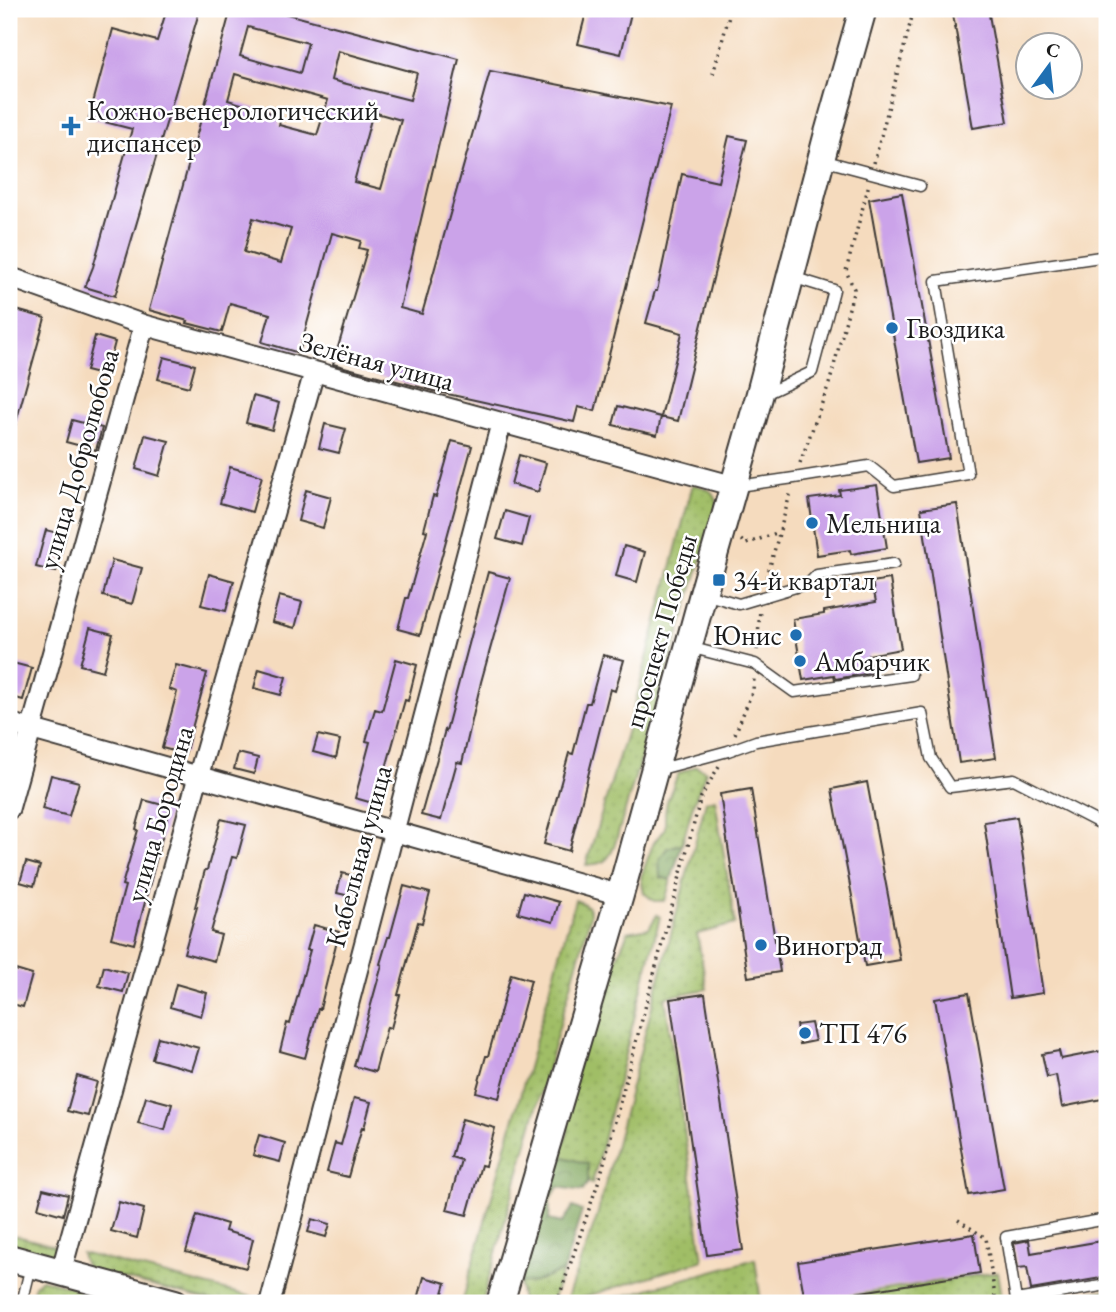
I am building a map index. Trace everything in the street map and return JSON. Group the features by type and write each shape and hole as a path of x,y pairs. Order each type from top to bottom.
{"street":[{"name":"проспект Победы","path":"500,1303 620,895 759,397 863,9"},
{"name":"Зелёная улица","path":"9,277 144,325 734,486"},
{"name":"улица Добролюбова","path":"9,809 144,325"},
{"name":"улица Бородина","path":"61,1272 314,373"},
{"name":"Кабельная улица","path":"270,1303 501,424"},
{"path":"9,723 620,895"},
{"path":"20,1261 175,1303"},
{"name":"проспект Победы","path":"511,1268 511,1303"}],"lane":[{"path":"822,160 920,186"},
{"path":"734,486 869,466 894,486 968,474 936,281 1107,256"},
{"path":"759,397 812,372 834,290 790,277"},
{"path":"702,594 739,604 809,583 817,575 894,564"},
{"path":"689,647 755,664 794,692 911,675"},
{"path":"654,771 756,741 922,713 931,758 950,787 1014,779 1107,827"},
{"path":"1107,1219 1006,1237 1016,1300 1107,1285"},
{"path":"20,1261 22,1303"}],"path":[{"path":"713,74 731,9"},
{"path":"739,538 746,544 779,532"},
{"path":"958,1220 986,1238 996,1303"}],"green space":[{"path":"693,484 712,493 718,505 614,847 603,862 586,865 636,700"},
{"path":"696,766 706,771 682,844 667,848 660,877 671,880 665,901 654,901 644,893 641,877 653,844 665,828 667,801 678,774"},
{"path":"715,799 735,924 697,934 707,989 665,997 703,1260 565,1303 596,1220 706,801"},
{"path":"682,844 671,880 660,877 659,860 667,848"},
{"path":"575,900 586,905 590,917 482,1303 462,1303"},
{"path":"657,915 660,917 592,1184 588,1182 587,1164 557,1155 568,1131 563,1115 605,972 615,962 628,932 649,928"},
{"path":"551,1153 588,1164 588,1182 583,1191 558,1187 550,1200 549,1220 562,1223 573,1207 582,1211 563,1271 535,1282 519,1283"},
{"path":"9,1234 63,1248 59,1254 41,1257 9,1249"},
{"path":"81,1253 260,1299 257,1303 219,1303 93,1271 84,1264"},
{"path":"755,1259 761,1303 598,1303"},
{"path":"563,1271 551,1303 522,1303 519,1283 535,1282"},
{"path":"998,1272 1003,1303 805,1303"},
{"path":"41,1279 134,1303 30,1303 35,1285"},
{"path":"1107,1290 1107,1303 1021,1303"}],"building":[{"path":"167,9 200,9 115,296 85,287 132,129 89,118 113,29 157,41"},
{"path":"231,9 268,9 459,59 400,308 422,314 490,71 671,107 595,411 578,407 574,422 434,391 333,364 367,250 359,248 361,241 332,233 299,353 262,342 270,314 230,303 222,332 149,310","holes":["248,27 308,43 300,73 240,56","338,51 417,73 410,100 331,80","235,74 328,100 317,135 279,125 281,116 228,100","373,112 401,120 381,189 354,182","253,218 291,229 281,263 244,252"]},
{"path":"587,9 632,9 621,54 578,44"},
{"path":"952,9 988,9 1008,122 973,128"},
{"path":"729,136 747,140 678,421 661,417 682,333 646,323 657,291 682,174 718,182"},
{"path":"902,193 949,458 916,463 869,199"},
{"path":"9,308 45,318 13,433 9,432"},
{"path":"95,336 115,342 106,376 86,371"},
{"path":"164,357 195,365 189,387 158,379"},
{"path":"253,396 279,403 272,430 246,423"},
{"path":"618,406 661,417 657,435 613,425"},
{"path":"72,420 102,428 96,450 66,442"},
{"path":"325,424 346,429 339,453 319,448"},
{"path":"145,435 169,441 159,476 136,469"},
{"path":"452,441 472,446 420,635 398,629 427,531 424,530 433,496 436,497"},
{"path":"519,455 546,463 538,492 511,484"},
{"path":"230,467 262,476 252,512 220,503"},
{"path":"877,485 887,548 851,554 850,550 817,555 809,499 840,495 839,490"},
{"path":"306,490 331,497 323,528 298,521"},
{"path":"957,504 996,758 959,763 921,509"},
{"path":"505,511 529,518 522,546 497,539"},
{"path":"46,530 66,535 56,572 36,567"},
{"path":"624,546 645,552 637,582 616,576"},
{"path":"112,560 142,568 132,604 103,596"},
{"path":"488,572 510,578 462,763 457,762 441,820 421,815"},
{"path":"209,574 234,581 226,611 201,605"},
{"path":"890,579 901,649 868,655 871,673 835,679 834,675 803,680 793,619 876,602 872,582"},
{"path":"279,596 302,602 295,628 272,622"},
{"path":"90,628 113,634 103,671 80,665"},
{"path":"603,655 624,660 615,691 610,689 569,851 544,844 569,753 573,754 586,703 590,703"},
{"path":"396,659 417,665 376,804 355,798 370,742 366,741 375,709 382,711"},
{"path":"9,662 32,668 23,700 9,696"},
{"path":"176,665 207,673 185,754 162,748 177,692 169,689"},
{"path":"259,669 286,677 281,695 254,688"},
{"path":"318,735 340,740 336,758 313,752"},
{"path":"238,753 258,758 254,774 234,769"},
{"path":"51,775 79,782 69,816 42,809"},
{"path":"867,782 900,960 865,966 832,789"},
{"path":"751,789 780,972 748,977 720,794"},
{"path":"144,800 170,807 134,944 111,938"},
{"path":"1017,817 1043,993 1010,998 984,822"},
{"path":"221,819 246,825 237,858 232,857 211,932 221,935 214,961 184,953"},
{"path":"26,862 40,866 34,886 20,882"},
{"path":"342,873 359,877 354,897 337,893"},
{"path":"404,886 430,893 422,923 418,922 391,1028 387,1027 375,1072 354,1066 382,965 380,964"},
{"path":"524,892 559,902 553,922 518,913"},
{"path":"314,925 339,932 305,1058 280,1051 310,950 307,950"},
{"path":"104,966 128,973 123,992 99,986"},
{"path":"9,968 32,975 23,1007 9,1003"},
{"path":"511,974 531,980 499,1098 476,1092"},
{"path":"176,984 207,993 201,1016 170,1007"},
{"path":"969,993 1004,1189 969,1195 935,999"},
{"path":"705,994 743,1250 707,1255 670,999"},
{"name":"ТП 476","path":"811,1023 815,1041 800,1044 796,1025"},
{"path":"158,1037 199,1048 192,1070 152,1059"},
{"path":"1107,1050 1107,1098 1062,1107 1056,1075 1047,1077 1042,1054 1059,1051 1061,1059"},
{"path":"77,1076 97,1082 88,1116 67,1111"},
{"path":"146,1097 172,1104 165,1130 138,1123"},
{"path":"354,1098 371,1102 348,1177 327,1172 335,1143 341,1145"},
{"path":"462,1119 495,1128 485,1166 481,1165 467,1215 447,1210 461,1160 451,1157"},
{"path":"259,1135 285,1143 280,1162 253,1155"},
{"path":"43,1189 68,1195 63,1215 38,1208"},
{"path":"119,1202 144,1209 137,1238 111,1231"},
{"path":"197,1215 227,1224 225,1231 253,1239 246,1268 186,1252"},
{"path":"312,1219 330,1224 326,1237 308,1232"},
{"path":"974,1234 980,1273 805,1301 798,1262"},
{"path":"1029,1240 1031,1253 1107,1240 1107,1277 1031,1290 1027,1267 1018,1268 1014,1243"},
{"path":"424,1277 446,1283 440,1303 417,1303"}],"place":[{"name":"Кожно-венерологический диспансер","path":"71,126"},
{"name":"Гвоздика","path":"892,328"},
{"name":"Мельница","path":"812,523"},
{"name":"34-й квартал","path":"719,580"},
{"name":"Юнис","path":"796,635"},
{"name":"Амбарчик","path":"800,661"},
{"name":"Виноград","path":"761,945"},
{"name":"ТП 476","path":"805,1033"}]}
